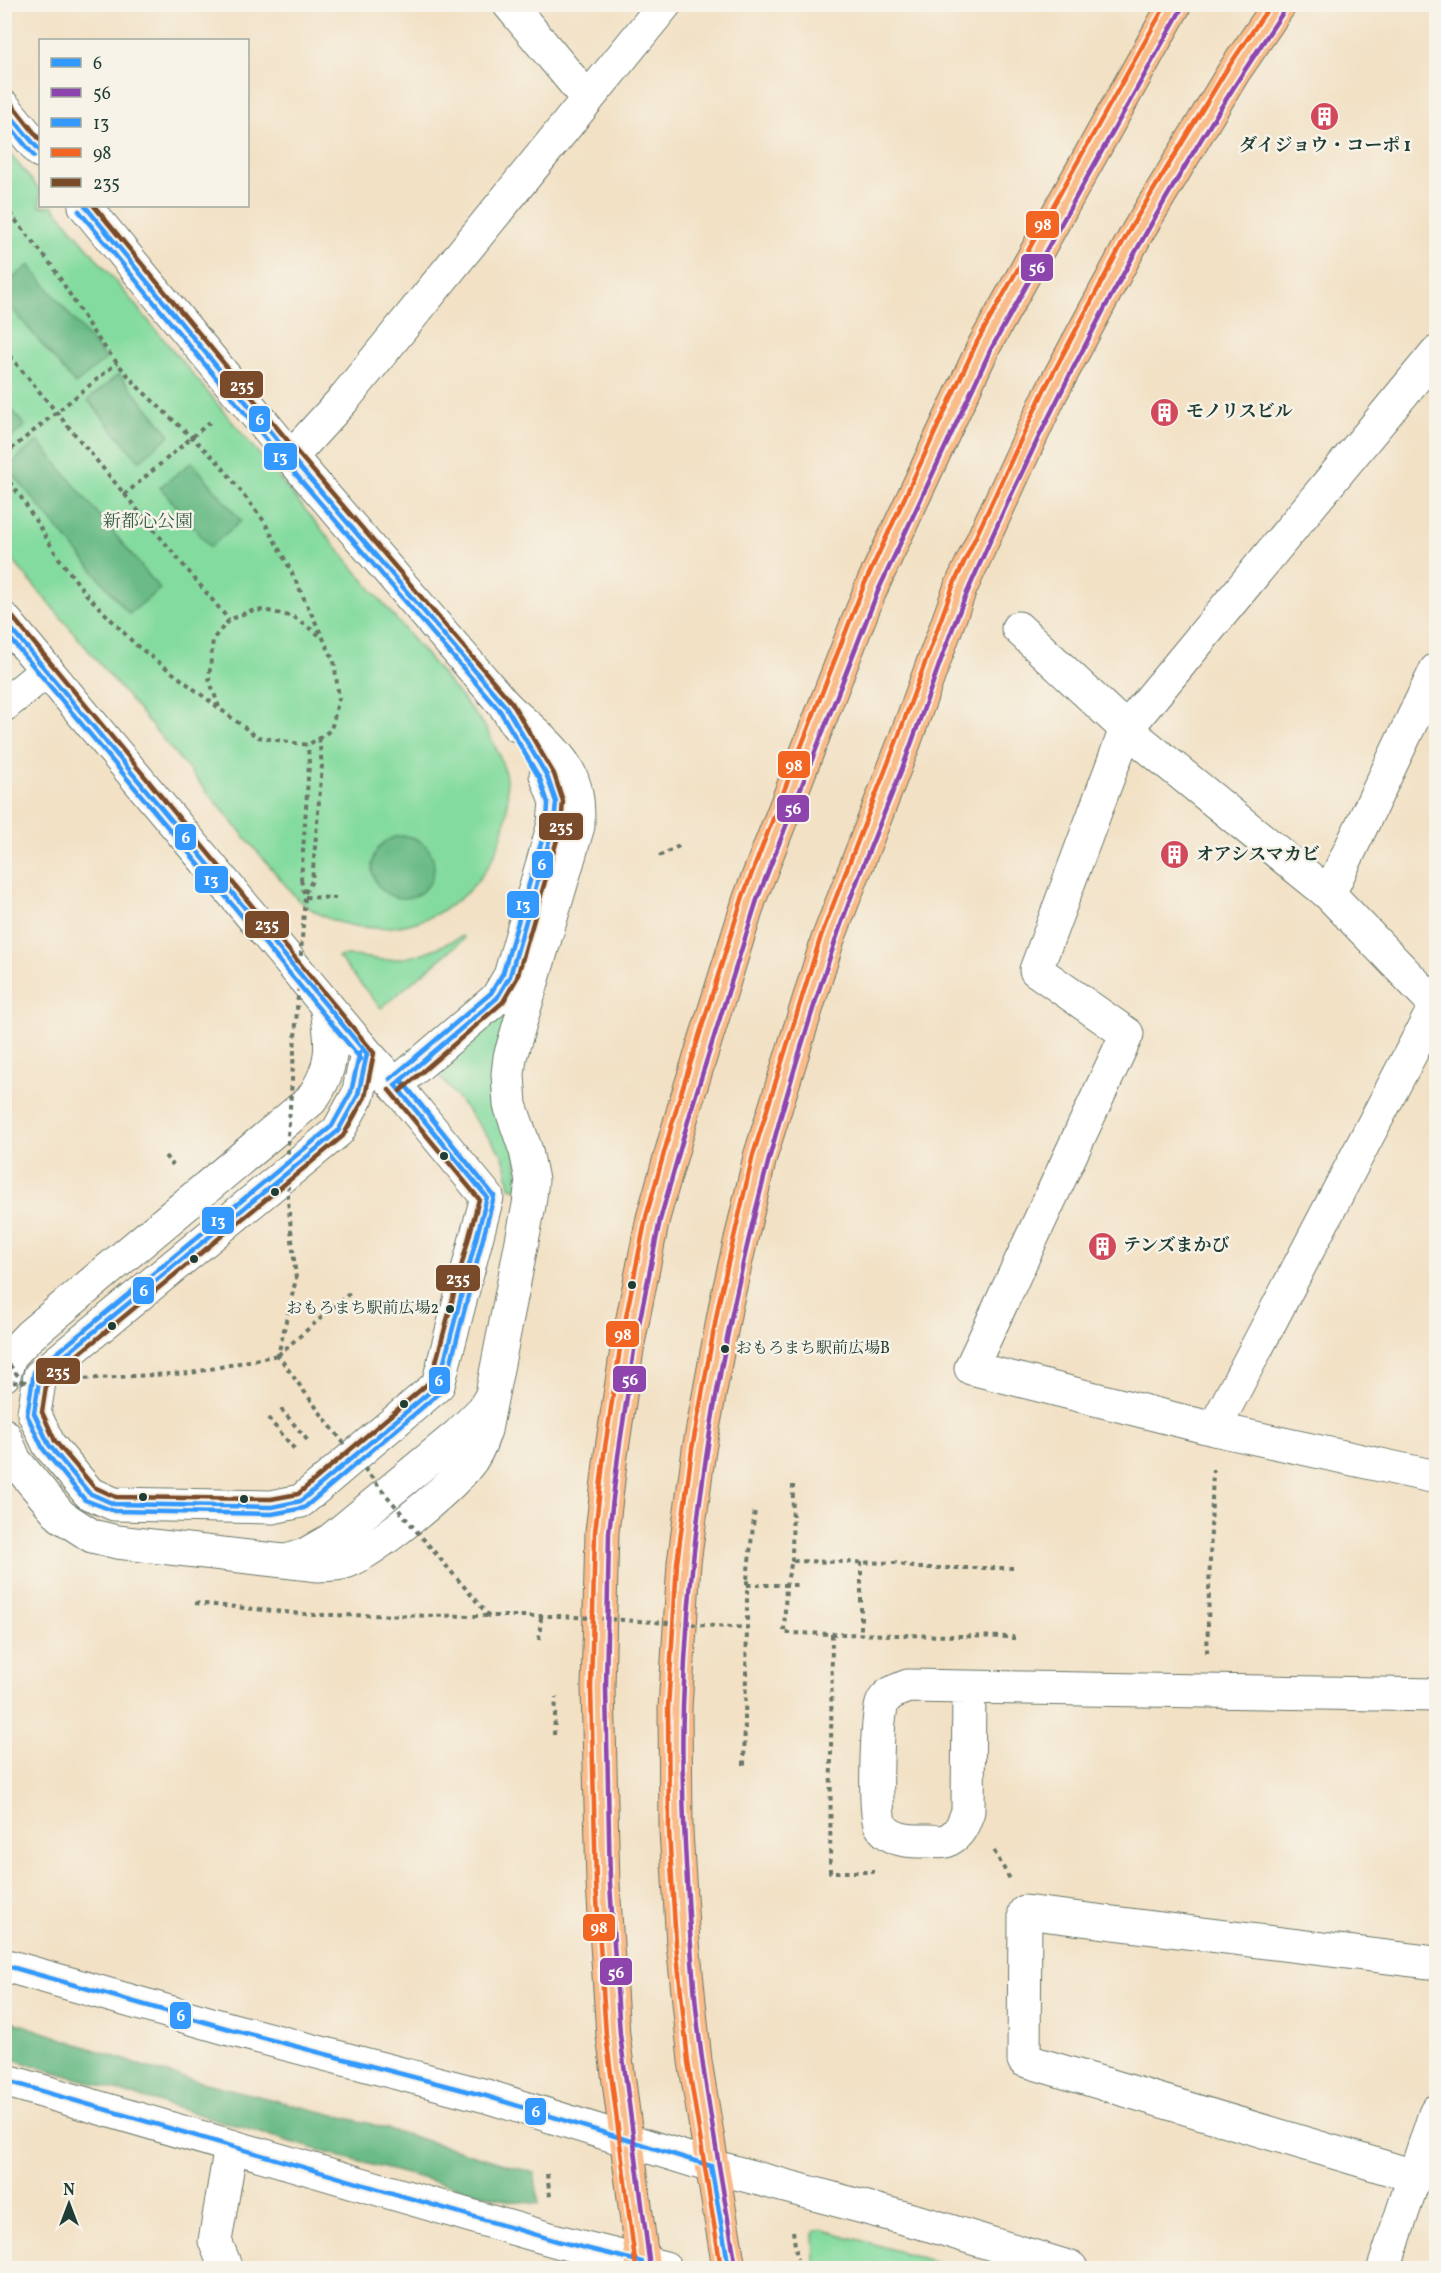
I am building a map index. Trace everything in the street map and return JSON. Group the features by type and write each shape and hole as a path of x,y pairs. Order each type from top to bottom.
{"highway":[{"path":"650,2266 626,2139 613,2035 603,1884 598,1688 602,1532 611,1455 628,1343 653,1218 684,1106 750,898 871,588 984,346 1175,4"},
{"path":"729,2268 695,2061 683,1943 676,1831 675,1708 684,1563 699,1450 726,1304 760,1157 828,939 960,590 1051,393 1138,231 1233,74 1280,4"}],"street":[{"path":"509,4 587,98"},
{"path":"291,457 343,400 665,4"},
{"path":"4,107 39,150"},
{"path":"4,1435 15,1461 61,1516 92,1536 117,1542 286,1562 319,1565 342,1563 368,1552 452,1483 468,1465 480,1446 493,1394 532,1180 526,1151 510,1106 509,1065 578,826 578,801 570,774 552,750 506,706 291,457 86,207"},
{"path":"1437,353 1126,729 1036,970 1127,1034 971,1368 1214,1429 1437,1478"},
{"path":"4,619 487,1197 438,1385 302,1501 272,1507 114,1504 89,1493 49,1445 34,1413 40,1376 338,1131 358,1095 367,1054"},
{"path":"1018,627 1126,729 1329,894 1436,1005 1214,1429"},
{"path":"4,705 47,670"},
{"path":"1329,894 1437,670"},
{"path":"395,1085 496,998 510,976 554,824 556,802 547,776 506,706"},
{"path":"14,1379 10,1356 28,1336 310,1100 325,1077 329,1062 331,1031 326,1005"},
{"path":"969,1688 968,1811 961,1830 946,1841 906,1841 893,1836 880,1824 877,1809 879,1722 883,1702 893,1691 908,1686 1437,1695"},
{"path":"1414,2176 1024,2060 1025,1912 1437,1963"},
{"path":"4,1965 233,2030 486,2096 711,2166 930,2225 1071,2268"},
{"path":"4,2080 546,2238 650,2266"},
{"path":"1384,2268 1437,2111"},
{"path":"226,2268 215,2241 231,2146"}],"path":[{"path":"4,206 53,267 93,332 117,363 139,388 219,463 264,521 334,661 339,698 331,730 308,745 257,738 136,645 86,594 58,557 20,494 4,475"},
{"path":"4,349 230,620"},
{"path":"4,455 117,363"},
{"path":"124,495 240,396"},
{"path":"219,707 209,679 213,639 230,620 250,611 264,610 294,617 322,637"},
{"path":"305,895 312,881 322,765 319,738"},
{"path":"308,745 309,764 302,880 305,895 288,1136 288,1200 296,1279 278,1355 310,1401 489,1616"},
{"path":"659,856 681,845"},
{"path":"305,895 336,898"},
{"path":"4,1383 14,1379 191,1373 278,1355 351,1292"},
{"path":"4,1358 14,1379"},
{"path":"281,1409 312,1445"},
{"path":"268,1418 299,1455"},
{"path":"1206,1690 1214,1429"},
{"path":"793,1485 792,1561 786,1586 784,1633 1012,1637 1012,1644"},
{"path":"744,1765 747,1579 754,1509"},
{"path":"792,1561 897,1563 917,1568 1012,1568"},
{"path":"861,1562 861,1634"},
{"path":"747,1585 797,1586"},
{"path":"195,1603 314,1615 560,1616 747,1628"},
{"path":"539,1640 541,1617"},
{"path":"547,2174 552,2206"},
{"path":"793,2231 797,2259"}],"green space":[{"name":"新都心公園","path":"4,147 39,189 39,207 54,207 484,725 499,754 507,785 506,819 497,850 481,877 459,899 433,915 404,925 371,928 338,922 317,913 298,900 5,551"},
{"path":"29,265 106,359 75,384 5,300 5,285"},
{"path":"119,374 170,435 139,461 88,400"},
{"path":"5,401 25,426 4,443"},
{"path":"38,441 160,589 129,614 7,467"},
{"path":"192,462 241,521 210,547 160,487"},
{"path":"403,836 425,845 434,867 425,889 403,898 381,889 372,867 381,845"},
{"path":"463,936 464,939 381,1008 338,957 386,960 406,958 435,949"},
{"path":"506,1015 519,1189 510,1187 502,1154 439,1075 439,1069 501,1016"},
{"path":"5,2019 157,2071 371,2124 534,2173 539,2204 506,2200 342,2157 5,2057"},
{"path":"821,2229 957,2268 823,2268 815,2265 814,2232"}],"transit line":[{"name":"98","path":"636,2268 606,2035 596,1884 591,1688 595,1532 604,1454 621,1342 646,1217 678,1103 743,896 864,585 977,342 1166,4"},
{"name":"98","path":"721,2268 688,2062 676,1944 669,1831 668,1708 677,1563 692,1449 719,1302 753,1155 821,936 897,740 953,586 1044,390 1131,227 1227,69 1271,4"},
{"name":"56","path":"650,2267 620,2034 610,1884 606,1688 609,1533 635,1344 660,1220 692,1107 757,900 878,591 991,349 1182,8"},
{"name":"56","path":"736,2267 700,2045 690,1940 682,1731 688,1610 698,1513 712,1416 730,1320 752,1225 804,1037 842,922 970,586 1039,436 1114,290 1197,147 1286,8"},
{"name":"235","path":"10,102 39,139"},
{"name":"6","path":"4,108 39,150"},
{"name":"13","path":"4,119 34,156"},
{"name":"6","path":"86,207 291,457 506,707 547,776 556,802 554,824 510,976 497,998 395,1085"},
{"name":"235","path":"95,207 297,452 512,703 554,774 563,801 561,826 517,978 503,1002 400,1091"},
{"name":"13","path":"79,211 285,462 500,711 540,779 548,803 547,823 503,973 491,993 390,1079"},
{"name":"235","path":"10,614 374,1053 365,1097 343,1136 47,1380 42,1412 55,1441 94,1487 116,1497 271,1499 298,1494 431,1381 479,1199 389,1090"},
{"name":"6","path":"4,620 367,1054"},
{"name":"13","path":"4,631 361,1059"},
{"name":"13","path":"360,1052 351,1092 332,1126 34,1372 27,1415 43,1449 85,1500 114,1511 272,1514 304,1508 444,1389 494,1196 401,1080"},
{"name":"6","path":"367,1054 358,1095 338,1131 40,1376 34,1413 49,1445 89,1493 114,1504 272,1507 301,1501 438,1385 487,1197 395,1085"},
{"name":"6","path":"4,1965 233,2030 486,2096 711,2166"},
{"name":"6","path":"4,2080 557,2241 642,2262"},
{"name":"6","path":"711,2166 729,2268"}],"place":[{"name":"ダイジョウ・コーポ 1","path":"1325,117"},
{"name":"モノリスビル","path":"1165,412"},
{"name":"オアシスマカビ","path":"1175,855"},
{"name":"テンズまかび","path":"1102,1246"},
{"name":"おもろまち駅前広場2","path":"450,1309"},
{"name":"おもろまち駅前広場B","path":"725,1349"}]}
